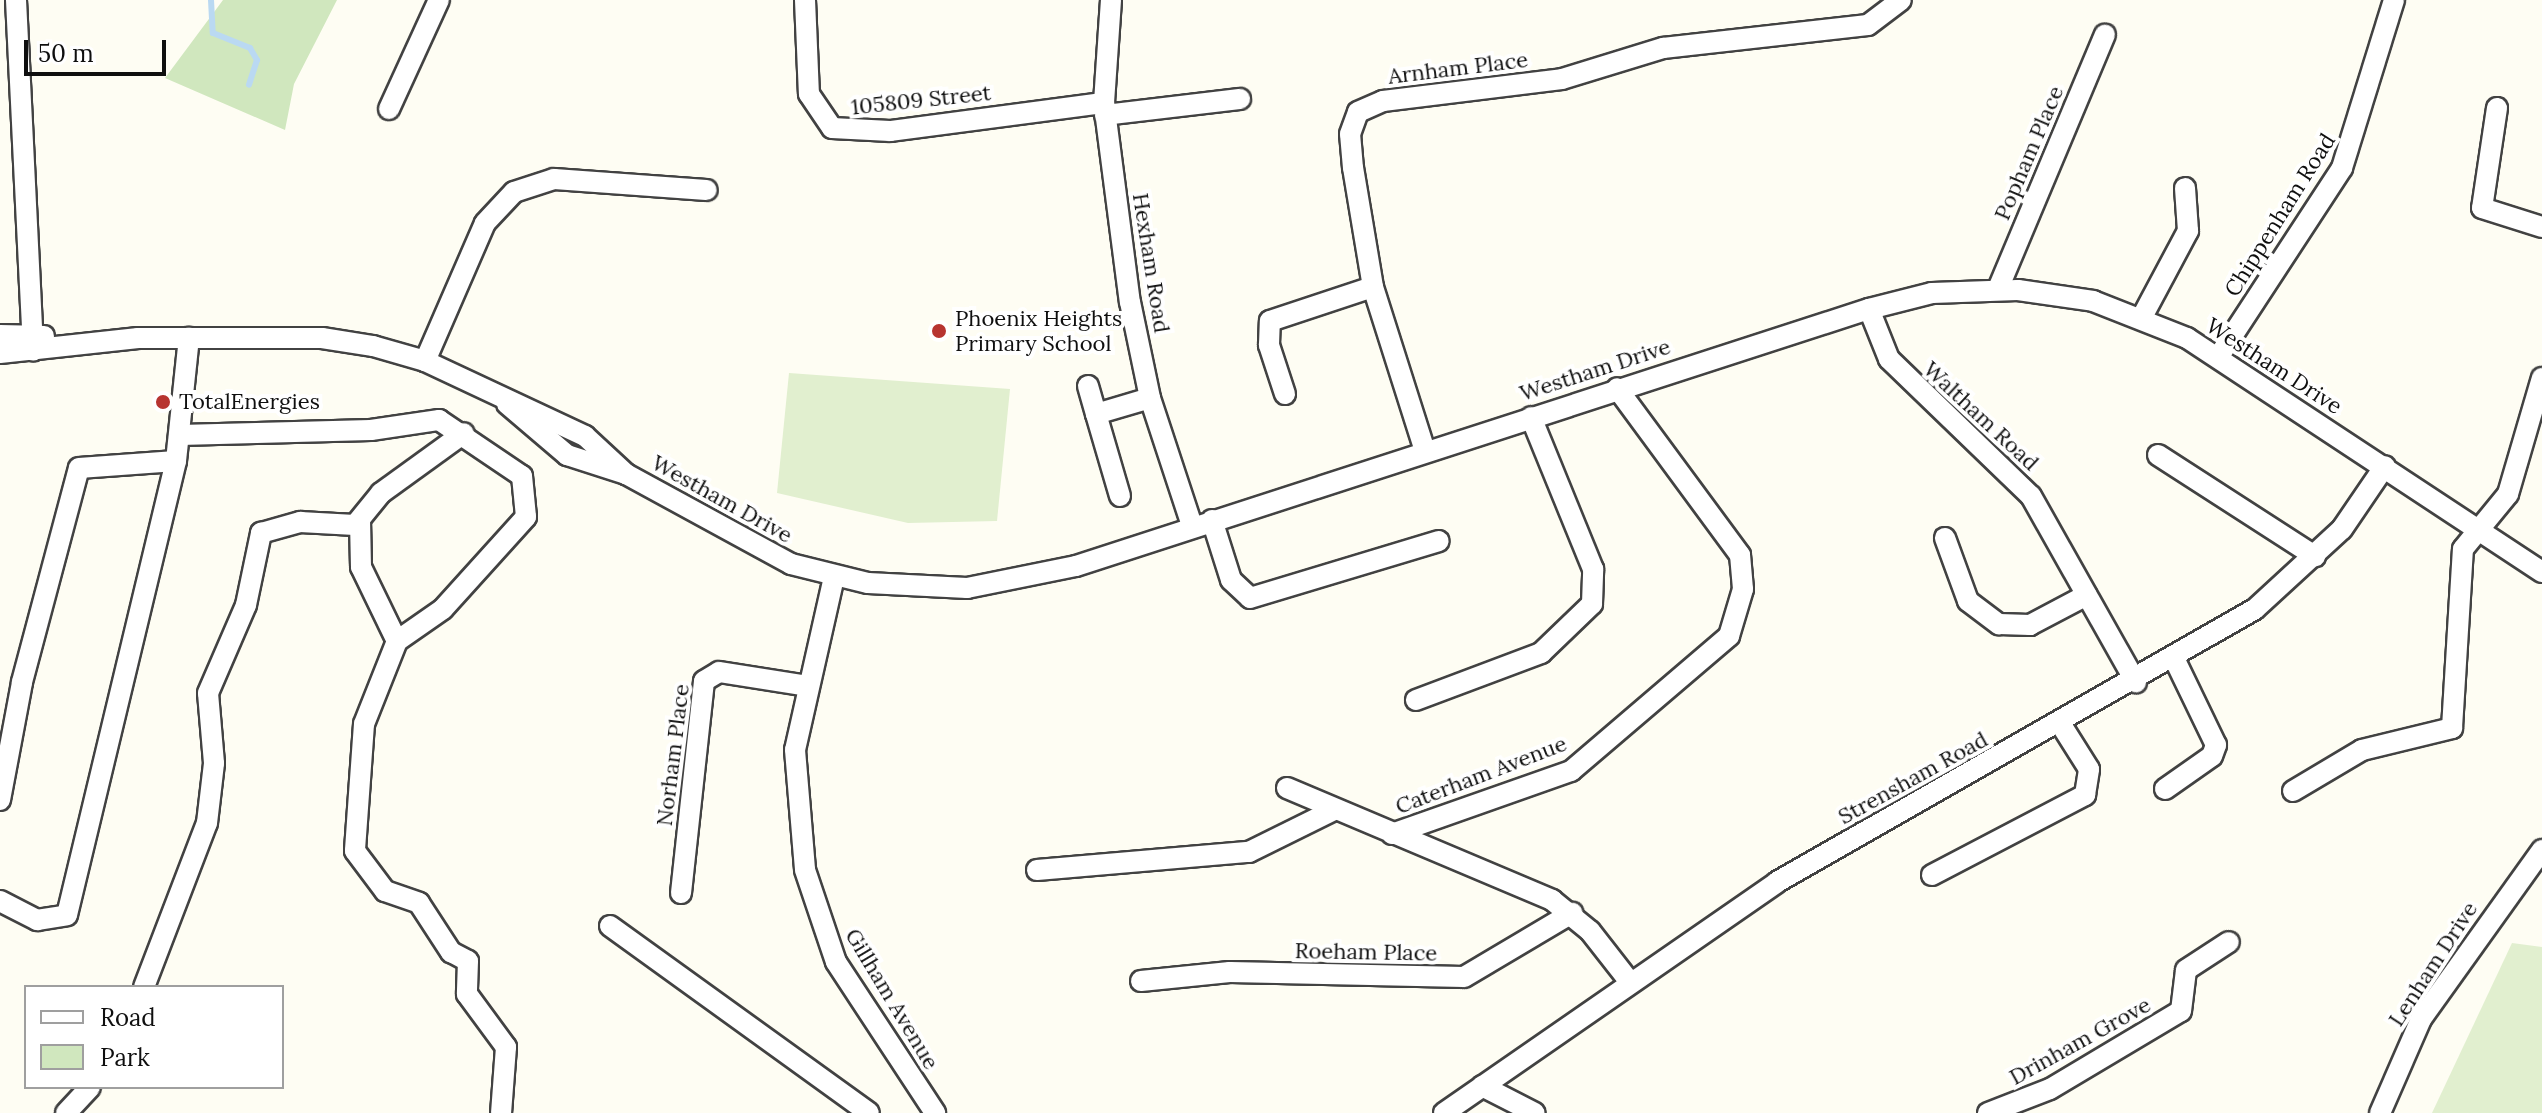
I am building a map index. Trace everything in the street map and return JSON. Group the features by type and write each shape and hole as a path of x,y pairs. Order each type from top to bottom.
{"street":[{"path":"16,0 33,343"},
{"path":"389,109 439,0"},
{"name":"105809 Street","path":"805,0 809,94 832,128 890,131 1104,109"},
{"name":"Hexham Road","path":"1111,0 1104,109 1150,398 1192,526"},
{"name":"Arnham Place","path":"1425,451 1373,287 1350,134 1368,105 1562,79 1663,48 1868,25 1887,18 1901,0"},
{"name":"Chippenham Road","path":"2219,356 2342,168 2394,0"},
{"name":"Popham Place","path":"1998,289 2105,35"},
{"path":"1104,109 1240,99"},
{"path":"2497,108 2482,208 2542,227"},
{"path":"425,361 485,223 514,192 554,179 707,190"},
{"path":"2142,317 2188,231 2185,188"},
{"path":"1285,394 1269,345 1270,321 1373,287"},
{"name":"Westham Drive","path":"0,353 33,343 322,338 425,361 507,404 567,455 626,474 747,544 834,577 921,587 1024,580 1869,309 1932,293 1998,289 2053,293 2142,317 2219,356 2542,572"},
{"name":"Waltham Road","path":"1869,309 1889,359 2031,496 2136,682"},
{"name":"Westham Drive","path":"0,335 33,343"},
{"path":"0,901 37,920 67,915 176,461 189,338"},
{"path":"2293,791 2362,750 2452,728 2463,549 2482,532 2508,494 2542,378"},
{"path":"1088,386 1120,496"},
{"name":"Caterham Avenue","path":"1392,834 1571,771 1729,636 1743,589 1740,555 1617,388"},
{"path":"1096,414 1150,398"},
{"path":"1416,700 1541,653 1592,604 1593,569 1531,417"},
{"path":"180,435 371,430 439,420 464,433 522,476 526,517 443,609 397,641 364,724 355,851 385,891 419,903 451,952 468,961 467,994 506,1047 501,1113"},
{"path":"397,641 361,567 360,520 381,493 464,433"},
{"path":"2158,455 2315,556"},
{"path":"0,800 22,682 79,468 176,461"},
{"name":"Strensham Road","path":"1444,1113 1629,981 1811,862 2175,660 2255,609 2315,556 2385,466"},
{"path":"145,985 207,823 214,763 208,693 246,605 261,533 300,522 360,520"},
{"path":"1212,520 1231,580 1250,598 1439,541"},
{"path":"1945,538 1968,601 1999,624 2030,625 2087,595"},
{"name":"Gillham Avenue","path":"834,577 807,686 794,785 815,911 836,962 935,1113"},
{"path":"2165,789 2216,745 2175,660"},
{"name":"Norham Place","path":"681,893 704,681 719,672 807,686"},
{"path":"1932,875 2085,795 2089,769 2060,723"},
{"path":"1287,788 1332,811 1572,913 1629,981"},
{"path":"1037,870 1249,852 1332,811"},
{"name":"Lenham Drive","path":"2380,1113 2421,1019 2542,850"},
{"name":"Roeham Place","path":"1141,981 1230,972 1464,977 1572,913"},
{"path":"610,926 869,1113"},
{"name":"Drinham Grove","path":"1988,1113 2105,1059 2181,1011 2186,998 2183,975 2229,942"},
{"path":"1482,1086 1535,1113"},
{"path":"66,1113 88,1089"}],"green space":[{"path":"223,0 337,0 294,84 285,130 165,78"},
{"path":"789,373 1010,389 997,521 908,523 777,493"},
{"path":"2512,943 2542,947 2542,1113 2432,1113"}],"waterway":[{"path":"211,0 213,33 250,48 257,60 249,85"}],"place":[{"name":"Phoenix Heights Primary School","path":"939,331"},
{"name":"TotalEnergies","path":"163,402"}]}
